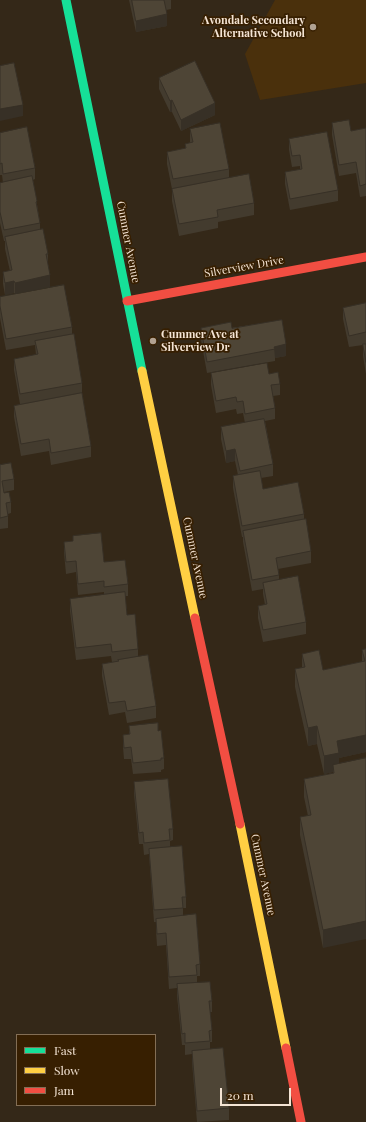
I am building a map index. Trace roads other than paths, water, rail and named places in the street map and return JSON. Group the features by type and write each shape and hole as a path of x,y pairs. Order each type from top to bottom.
{"street":[{"name":"Cummer Avenue","path":"66,0 127,300 270,962 300,1122"},
{"name":"Silverview Drive","path":"127,300 366,257"}],"place":[{"name":"Avondale Secondary Alternative School","path":"313,27"},
{"name":"Cummer Ave at Silverview Dr","path":"153,341"}]}
